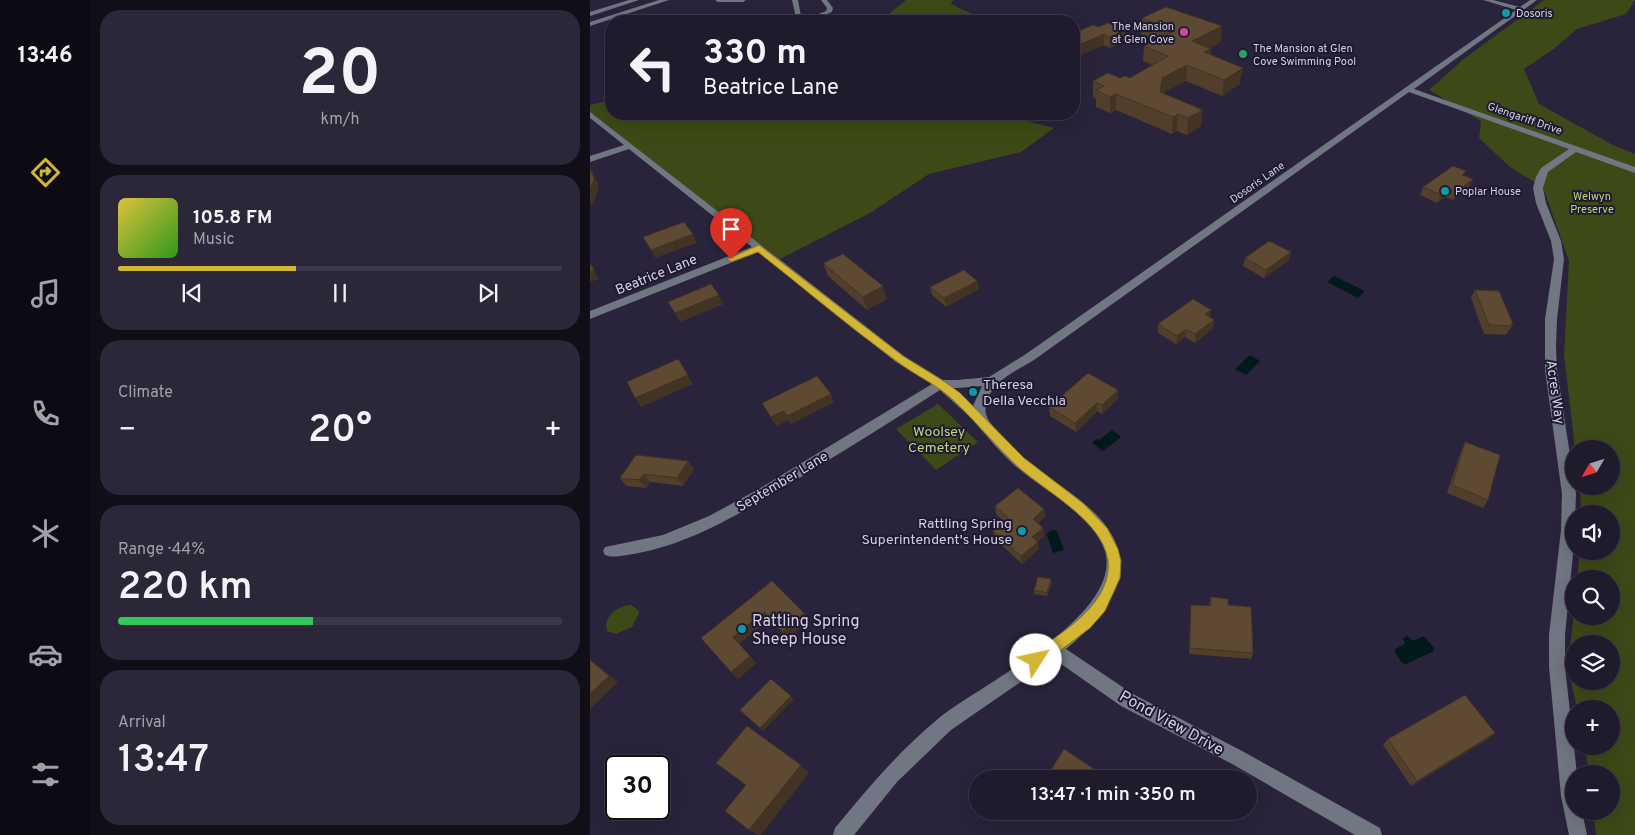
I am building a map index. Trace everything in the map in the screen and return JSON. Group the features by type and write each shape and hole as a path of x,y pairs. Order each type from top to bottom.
{"street":[{"path":"590,14 636,0"},
{"path":"618,15 666,0"},
{"path":"718,0 743,0"},
{"path":"795,0 798,15"},
{"path":"824,0 830,8 830,12 824,15"},
{"path":"1486,0 1520,9"},
{"name":"Dosoris Lane","path":"992,381 1030,357 1534,0"},
{"path":"590,24 605,19"},
{"name":"Glengariff Drive","path":"1408,89 1635,170"},
{"path":"590,114 900,359 941,384 980,420 998,441 1031,472 1079,508 1103,532 1111,549 1114,561 1114,578 1100,606 1085,624 1053,649 947,722 896,769 842,835"},
{"path":"590,159 629,146"},
{"name":"Acres Way","path":"1576,148 1544,170 1540,177 1538,188 1541,203 1556,241 1559,258 1551,319 1551,370 1569,494 1568,530 1557,635 1557,668 1570,796 1578,835"},
{"name":"Beatrice Lane","path":"590,315 759,248"},
{"path":"941,384 992,381"},
{"path":"980,420 980,399 992,381"},
{"name":"September Lane","path":"610,551 637,548 687,533 725,514 941,384"},
{"name":"Pond View Drive","path":"1053,649 1127,700 1238,758 1373,835"}],"green space":[{"path":"906,0 953,0 951,4 974,15 887,15"},
{"name":"Welwyn Preserve","path":"1544,0 1635,0 1626,14 1577,29 1555,48 1524,69 1539,104 1611,144 1635,154 1635,835 1596,835 1594,820 1620,820 1620,765 1588,765 1586,755 1620,755 1620,700 1575,700 1573,690 1620,690 1620,635 1572,635 1573,625 1620,625 1620,570 1578,570 1579,560 1620,560 1620,505 1581,505 1580,495 1620,495 1620,440 1574,440 1564,354 1569,261 1543,187 1510,167 1479,138 1481,121 1429,90 1465,58"},
{"path":"605,101 605,120 1023,120 1054,128 1021,152 929,174 870,213 780,259 590,113 590,105"},
{"name":"Woolsey Cemetery","path":"938,404 978,442 936,470 896,429"},
{"path":"631,605 639,613 632,627 616,634 607,631 606,623 613,613 619,608"}],"shaded area":[{"path":"1334,276 1365,291 1358,298 1327,282"},
{"path":"1250,355 1260,361 1246,375 1235,369"},
{"path":"1112,430 1121,437 1103,451 1092,443 1097,439 1099,440"},
{"path":"1049,531 1057,531 1064,550 1053,553 1047,535"},
{"path":"1408,636 1413,641 1424,636 1434,648 1434,651 1406,664 1402,663 1395,649 1405,644 1403,638"}],"building":[{"path":"1166,7 1222,26 1192,41 1211,49 1204,52 1243,68 1224,80 1187,65 1162,78 1160,92 1203,110 1188,118 1178,114 1173,117 1116,94 1110,97 1096,90 1104,86 1093,81 1108,73 1120,78 1125,76 1130,78 1168,56 1144,46 1173,32 1142,18"},
{"path":"1108,23 1125,30 1110,37 1104,34 1080,44 1080,30 1093,25 1098,27"},
{"path":"1453,166 1466,171 1462,175 1473,179 1456,192 1449,189 1441,195 1423,187"},
{"path":"590,168 594,179 590,190"},
{"path":"684,222 693,234 651,250 643,237"},
{"path":"1269,241 1291,252 1266,270 1245,258"},
{"path":"843,254 883,286 863,297 823,263"},
{"path":"590,263 594,270 590,272"},
{"path":"964,270 977,281 944,298 930,287"},
{"path":"711,284 719,295 675,313 668,302"},
{"path":"1475,290 1499,291 1513,324 1510,324 1511,326 1489,325"},
{"path":"1193,299 1211,310 1205,314 1214,320 1195,334 1186,329 1177,336 1158,324"},
{"path":"678,359 688,375 635,398 627,382"},
{"path":"1088,373 1118,390 1102,405 1097,403 1075,423 1049,407"},
{"path":"817,376 831,394 787,416 784,411 771,417 762,403"},
{"path":"1465,442 1500,455 1488,500 1452,485"},
{"path":"636,455 688,461 677,478 644,474 639,480 620,478"},
{"name":"Rattling Spring Superintendent's House","path":"1018,488 1044,509 1033,519 1043,528 1032,537 1038,542 1021,556 993,531 1009,519 995,506"},
{"path":"1038,577 1051,579 1047,593 1034,590"},
{"name":"Rattling Spring Sheep House","path":"772,581 804,613 783,631 764,612 733,637 750,656 731,672 701,638"},
{"path":"1211,597 1228,599 1228,605 1251,607 1253,653 1190,648 1191,605 1211,606"},
{"path":"590,660 609,676 590,694"},
{"path":"771,679 791,696 760,728 740,710"},
{"path":"1465,695 1495,733 1417,781 1388,739"},
{"path":"747,726 801,765 749,830 725,811 746,785 716,763"},
{"path":"1064,749 1096,770 1051,770"}],"place":[{"name":"Dosoris","path":"1506,13"},
{"name":"The Mansion at Glen Cove","path":"1184,32"},
{"name":"The Mansion at Glen Cove Swimming Pool","path":"1243,54"},
{"name":"Poplar House","path":"1445,191"},
{"name":"Theresa Della Vecchia","path":"973,392"},
{"name":"Rattling Spring Superintendent's House","path":"1022,531"},
{"name":"Rattling Spring Sheep House","path":"742,629"}],"route":[{"path":"731,259 759,248 784,266 900,359 941,384 956,396 1020,462 1079,508 1103,532 1114,561 1114,578 1100,606 1085,624 1036,660"}]}
